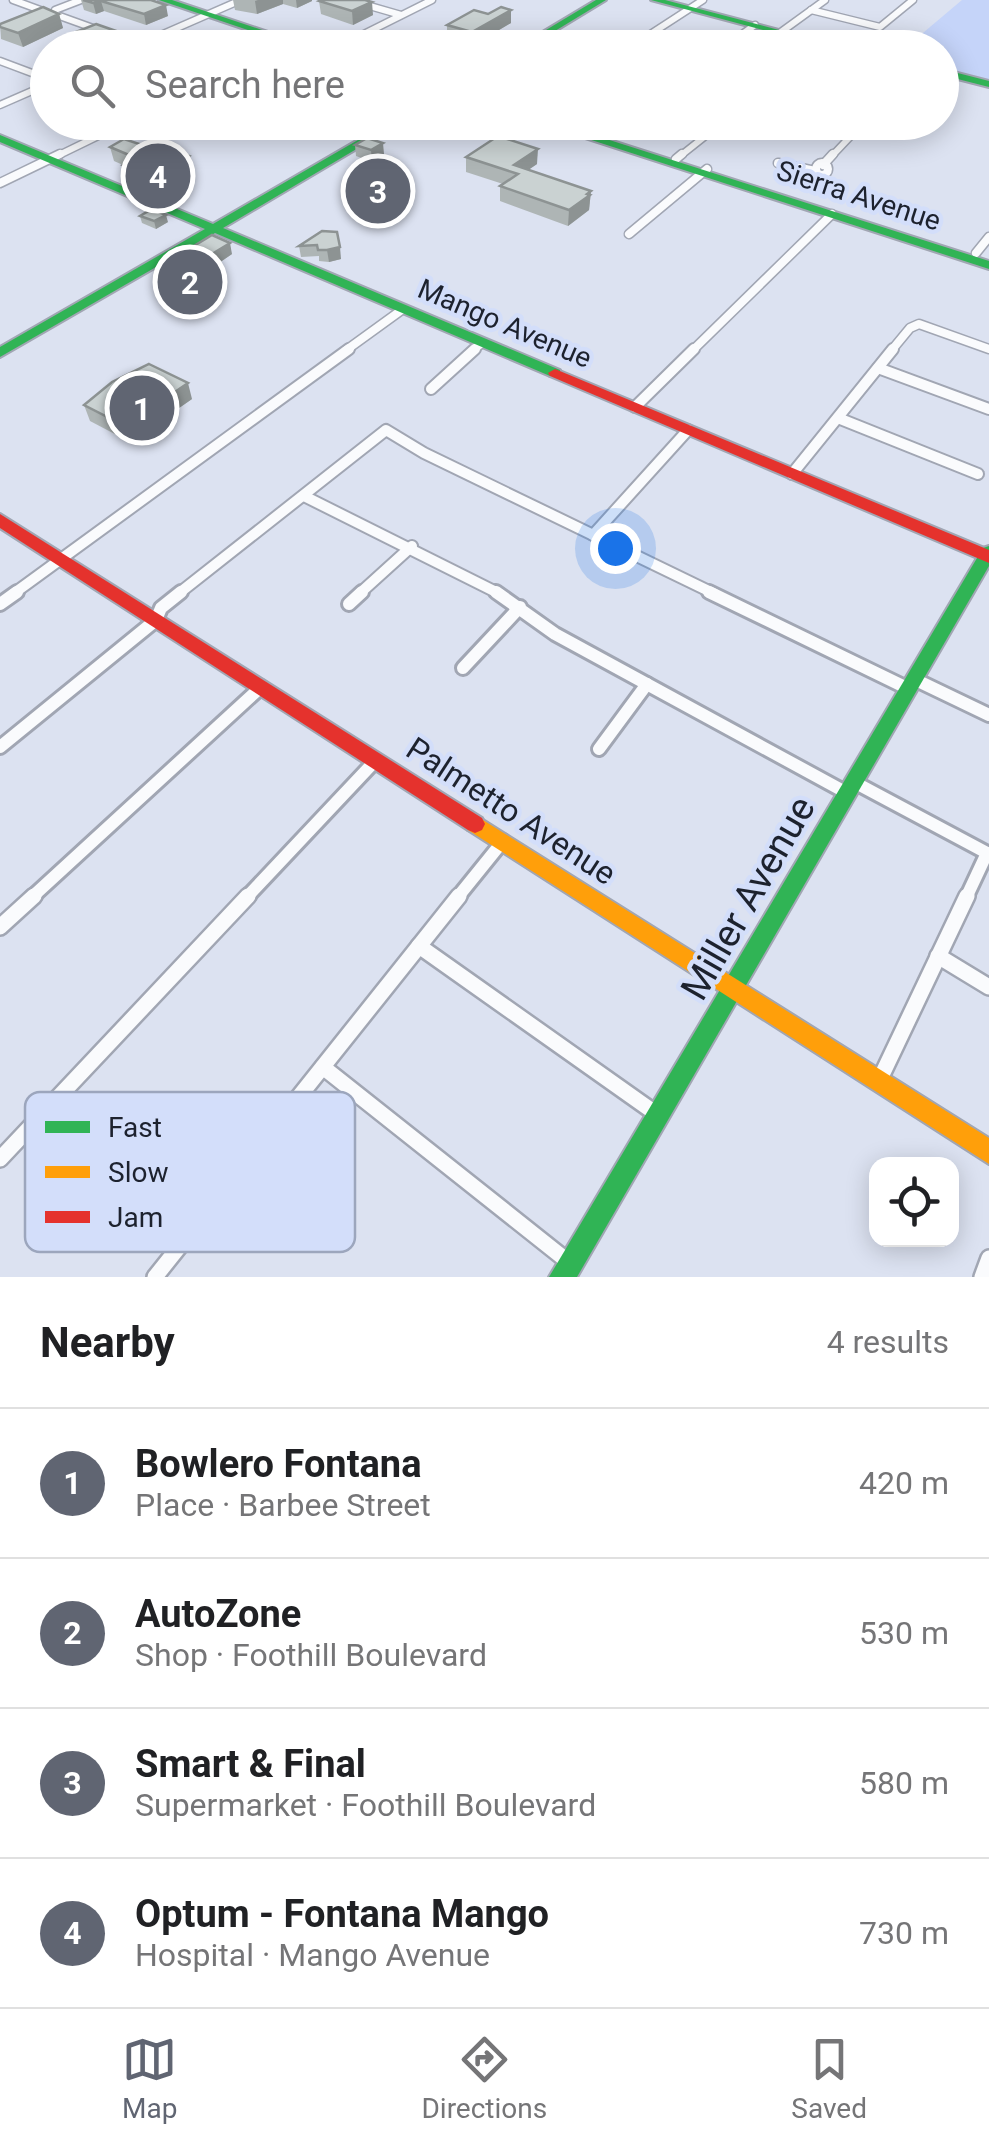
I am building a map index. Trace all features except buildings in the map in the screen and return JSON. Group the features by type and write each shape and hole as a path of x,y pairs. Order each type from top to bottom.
{"street":[{"path":"13,0 99,30"},
{"path":"55,12 81,0"},
{"path":"163,0 256,30"},
{"path":"173,30 241,0"},
{"path":"349,0 401,15"},
{"path":"371,30 432,0"},
{"path":"550,30 602,0"},
{"path":"655,0 696,4 774,30"},
{"path":"784,30 825,0"},
{"path":"811,10 880,27 913,0"},
{"path":"656,30 696,4"},
{"path":"748,30 755,25"},
{"path":"0,61 30,74"},
{"path":"959,76 989,84"},
{"path":"0,105 30,90"},
{"name":"Mango Avenue","path":"0,138 988,555"},
{"path":"0,183 91,140"},
{"path":"0,353 354,140"},
{"path":"0,344 71,308 100,287 365,140"},
{"name":"Sierra Avenue","path":"600,140 985,259"},
{"name":"Sierra Avenue","path":"617,140 832,214 985,259"},
{"path":"676,159 700,140"},
{"path":"778,163 830,172 823,165 847,140"},
{"path":"629,234 704,172"},
{"path":"635,408 832,214"},
{"path":"985,259 989,237"},
{"path":"0,604 403,309"},
{"path":"792,474 910,328 918,324 989,349"},
{"path":"432,390 440,376 482,343"},
{"path":"878,368 989,409"},
{"path":"838,418 978,474"},
{"path":"0,746 156,620 161,608 386,430 593,535 912,684 989,715"},
{"path":"593,535 688,430"},
{"path":"304,496 375,534 412,546 520,607 555,634 646,684 988,854 879,1082"},
{"name":"Palmetto Avenue","path":"0,520 989,1152"},
{"path":"349,604 412,546"},
{"name":"Miller Avenue","path":"566,1270 988,555"},
{"path":"463,668 520,607"},
{"path":"599,748 646,684"},
{"path":"0,927 261,687"},
{"path":"62,1092 376,760"},
{"path":"302,1092 503,841"},
{"path":"419,946 658,1115"},
{"path":"938,956 989,987"},
{"path":"322,1067 352,1092"},
{"path":"355,1094 566,1270"},
{"path":"0,1158 25,1132"},
{"path":"154,1277 174,1252"},
{"path":"982,1277 989,1258"}],"shaded area":[{"path":"962,0 989,0 989,82 959,74 959,30 926,30"}],"traffic: fast":[{"path":"163,0 256,30"},
{"path":"551,30 602,0"},
{"path":"655,0 772,30"},
{"path":"959,76 989,84"},
{"path":"0,138 555,373"},
{"path":"0,353 366,140"},
{"path":"597,140 989,265"},
{"path":"562,1277 989,552"}],"traffic: slow":[{"path":"475,824 989,1152"}],"traffic: jam":[{"path":"555,373 989,557"},
{"path":"0,520 475,824"}],"place":[{"name":"Optum - Fontana Mango","path":"158,176"},
{"name":"Smart & Final","path":"378,191"},
{"name":"AutoZone","path":"190,282"},
{"name":"Bowlero Fontana","path":"142,408"}]}
